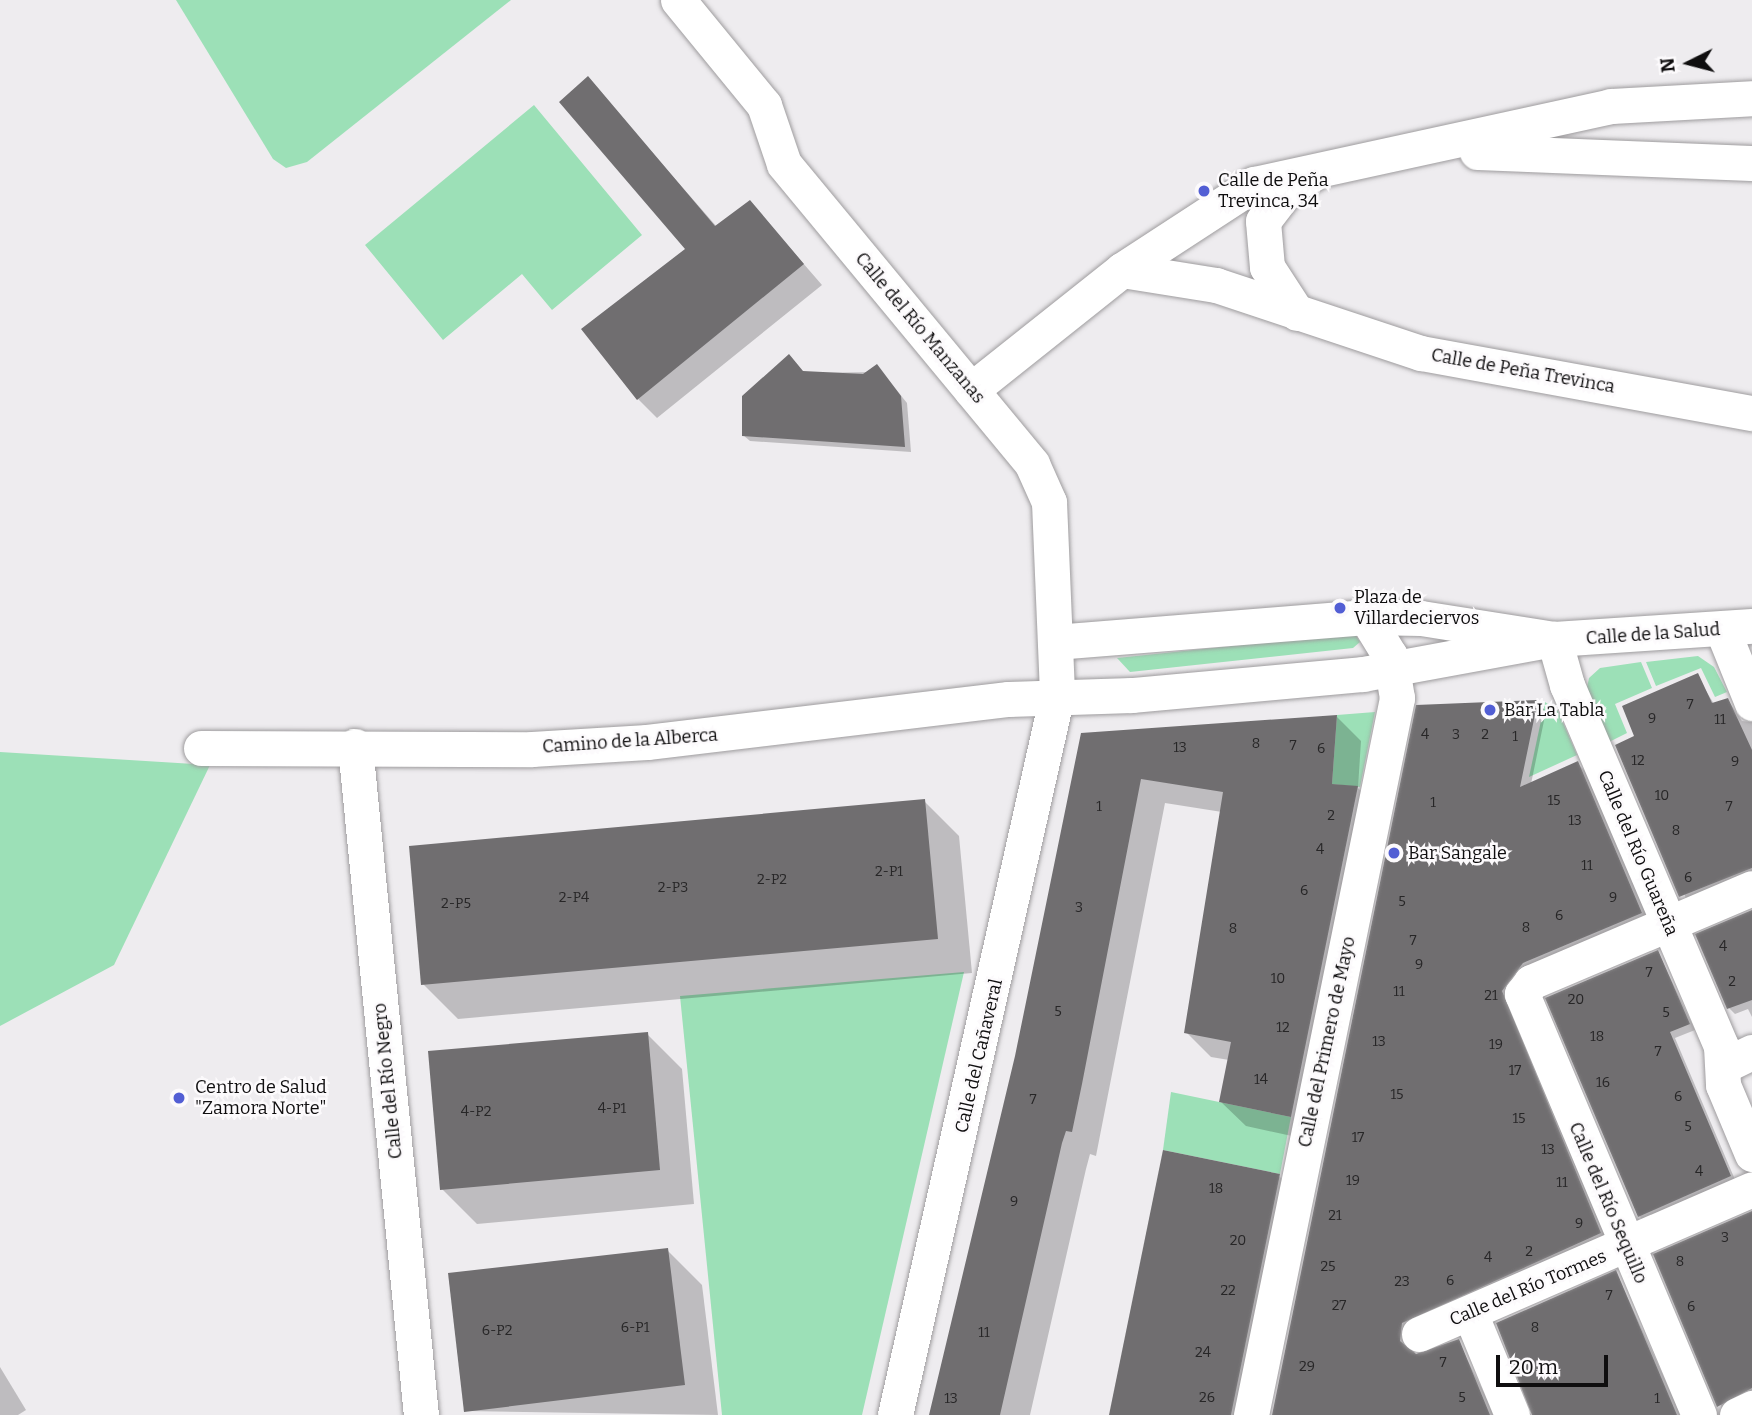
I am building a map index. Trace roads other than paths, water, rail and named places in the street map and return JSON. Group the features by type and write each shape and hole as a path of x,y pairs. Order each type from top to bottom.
{"street":[{"name":"Calle del Río Manzanas","path":"678,0 764,105 784,164 1032,464 1047,492 1057,695"},
{"path":"971,390 1122,270 1254,184 1326,166 1399,153 1611,106 1752,98"},
{"path":"1399,153 1752,163"},
{"path":"1297,313 1267,267 1263,221 1290,186 1326,166"},
{"name":"Calle de Peña Trevinca","path":"1122,270 1216,285 1421,353 1750,413"},
{"path":"1366,617 1394,668"},
{"path":"1055,642 1366,617 1421,618 1554,639"},
{"path":"1737,627 1752,703"},
{"name":"Calle de la Salud","path":"1554,639 1737,627"},
{"path":"1057,695 1132,695 1394,668 1554,639"},
{"name":"Calle del Río Guareña","path":"1554,639 1567,685 1721,1046 1737,1059 1723,1085 1752,1154"},
{"name":"Calle del Primero de Mayo","path":"1251,1415 1395,711 1394,668"},
{"name":"Camino de la Alberca","path":"201,748 635,743 1057,695"},
{"name":"Calle del Cañaveral","path":"895,1415 1057,695"},
{"name":"Calle del Río Negro","path":"355,746 421,1415"},
{"path":"1668,923 1752,888"},
{"name":"Calle del Río Sequillo","path":"1668,923 1523,990 1522,1001 1699,1415"},
{"name":"Calle del Río Tormes","path":"1419,1335 1752,1189"},
{"path":"1470,1312 1512,1415"},
{"path":"1737,1415 1752,1408"}],"place":[{"name":"Calle de Peña Trevinca, 34","path":"1204,191"},
{"name":"Plaza de Villardeciervos","path":"1340,608"},
{"name":"Bar La Tabla","path":"1490,710"},
{"name":"Bar Sangale","path":"1394,853"},
{"name":"Centro de Salud \"Zamora Norte\"","path":"179,1098"}]}
